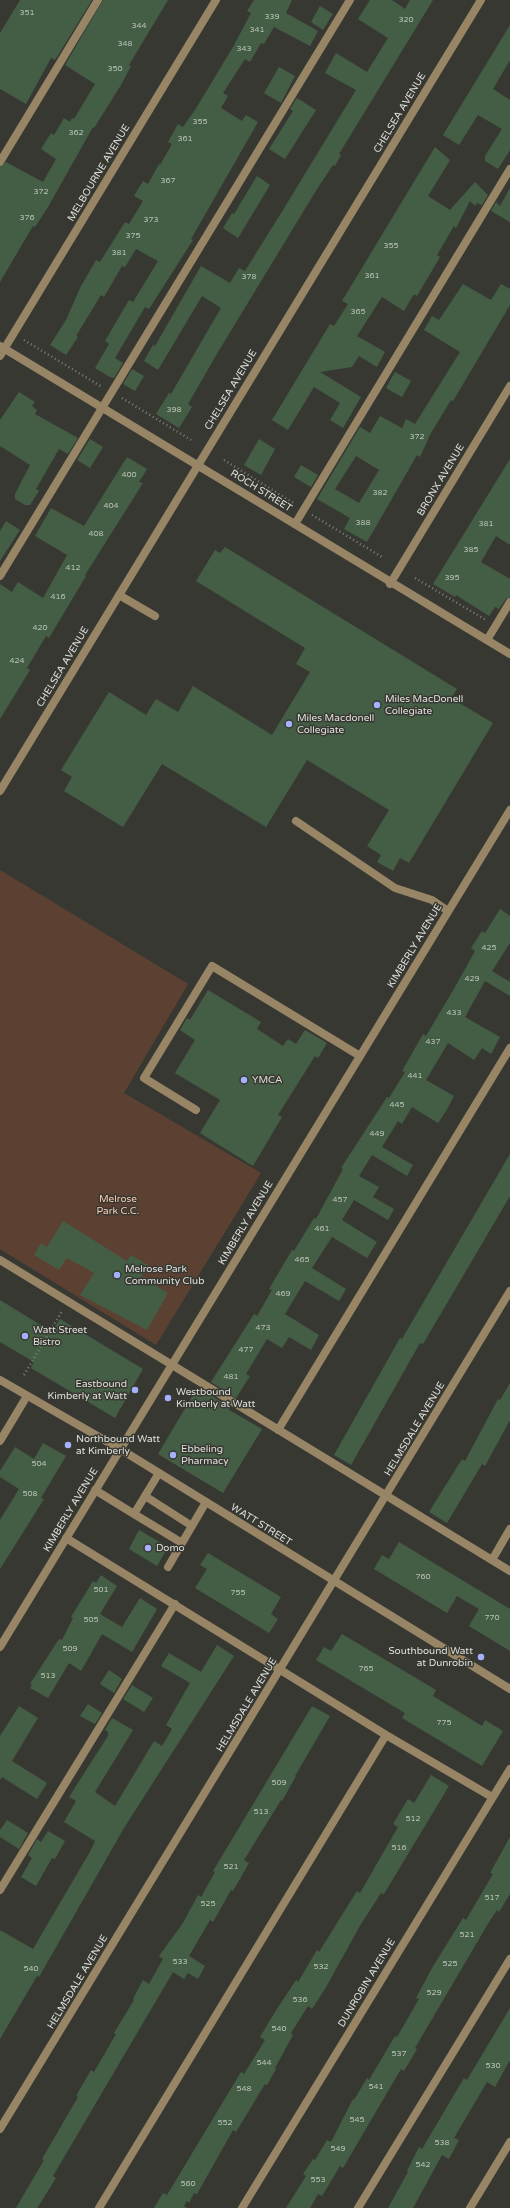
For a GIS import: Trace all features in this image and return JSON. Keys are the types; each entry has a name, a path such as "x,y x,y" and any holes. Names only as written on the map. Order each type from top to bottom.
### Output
{"street":[{"path":"0,162 98,0"},
{"name":"MELBOURNE AVENUE","path":"0,356 2,347 216,0"},
{"path":"0,576 350,0"},
{"name":"CHELSEA AVENUE","path":"0,791 481,0"},
{"path":"295,524 510,169"},
{"name":"ROCH STREET","path":"2,347 198,464 390,584 510,654"},
{"name":"BRONX AVENUE","path":"390,584 510,386"},
{"path":"118,595 155,616"},
{"path":"487,640 510,602"},
{"name":"KIMBERLY AVENUE","path":"0,1647 510,810"},
{"path":"296,821 395,888 432,900 448,911"},
{"path":"196,1110 144,1078 212,966 360,1056"},
{"path":"278,1430 510,1048"},
{"path":"0,1260 510,1571"},
{"name":"HELMSDALE AVENUE","path":"0,2129 510,1292"},
{"name":"WATT STREET","path":"0,1380 120,1449 510,1689"},
{"path":"0,1441 27,1396"},
{"path":"134,1514 159,1473"},
{"path":"95,1490 182,1543"},
{"path":"145,1496 192,1526"},
{"path":"168,1567 206,1502"},
{"path":"492,1560 510,1529"},
{"path":"66,1538 386,1735 492,1797"},
{"path":"0,1890 175,1604"},
{"path":"99,2208 386,1735"},
{"name":"DUNROBIN AVENUE","path":"242,2208 510,1768"},
{"path":"358,2208 510,1958"},
{"path":"470,2208 510,2142"}],"path":[{"path":"415,578 496,626"},
{"path":"24,1374 68,1301"}],"green space":[{"name":"Melrose Park C.C.","path":"0,870 188,984 124,1093 261,1173 156,1345 0,1249"}],"building":[{"path":"20,0 92,0 55,60 51,58 26,104 0,89 0,33"},
{"path":"103,0 168,0 129,65 131,66 121,85 94,128 93,127 48,207 35,227 33,226 0,282 0,167 6,162 43,182 56,159 41,149 51,133 54,135 64,118 70,122 72,118 74,119 95,84 65,65"},
{"path":"254,0 292,0 286,13 318,31 310,46 274,27 264,44 261,43 250,62 245,59 223,93 228,96 221,108 242,121 246,115 258,122 191,239 193,240 149,309 145,307 115,358 123,363 114,378 110,377 95,368 109,344 105,341 129,300 133,302 158,261 136,249 125,267 122,266 104,297 101,295 76,336 78,337 66,355 50,345 66,320 80,288 96,260 100,262 125,222 129,224 143,201 134,196 143,181 148,184 159,164 160,165 172,144 168,142 178,124 183,127 195,110 233,47 251,13 247,11"},
{"path":"370,0 392,0 405,9 410,0 433,0 339,154 341,155 335,166 333,165 317,189 218,352 188,404 192,407 179,428 156,414 169,393 171,394 221,308 202,296 158,370 144,361 153,345 155,346 201,266 230,283 239,268 245,271 356,90 325,73 336,53 367,72 388,38 358,19"},
{"path":"320,6 333,14 323,30 311,22"},
{"path":"510,25 510,60 493,89 510,100 510,150 498,169 485,161 485,156 502,129 478,115 459,145 443,135"},
{"path":"279,67 295,76 281,103 264,93"},
{"path":"297,98 316,110 285,159 269,149 293,111 290,109"},
{"path":"435,147 450,160 428,196 450,210 475,182 488,195 482,205 477,203 475,206 470,201 456,228 454,226 437,255 440,257 417,296 414,294 404,311 382,297 357,336 385,352 377,367 359,356 352,367 320,372 361,397 343,428 330,420 340,403 314,387 288,430 272,420 330,324 334,326 348,304 342,301"},
{"path":"257,176 270,185 238,238 223,228 232,213 234,214"},
{"path":"510,188 510,222 491,211 496,202 500,206"},
{"path":"463,284 491,300 501,284 510,289 510,305 453,401 451,400 431,433 420,457 417,455 367,542 344,529 350,518 317,499 360,427 370,433 380,416 402,428 406,419 415,424 460,352 424,330 432,316 439,320","holes":["356,456 379,470 359,503 335,489"]},
{"path":"132,369 144,376 135,391 123,384"},
{"path":"395,372 411,381 402,397 386,388"},
{"path":"19,392 35,402 32,406 37,410 35,414 78,438 68,454 59,449 36,489 39,491 30,505 25,505 15,499 15,494 30,465 0,446 0,420"},
{"path":"90,439 103,447 90,468 77,460"},
{"path":"259,439 275,449 261,475 244,465"},
{"path":"127,457 147,469 139,482 143,483 85,575 86,576 49,638 46,636 27,668 30,670 0,719 0,584 12,592 18,582 43,598 67,555 35,536 51,508 84,526"},
{"path":"510,459 510,545 496,536 481,562 510,579 510,597 506,599 499,609 495,607 489,616 456,595 455,597 433,584"},
{"path":"301,465 318,475 311,487 294,477"},
{"path":"6,521 20,530 0,561 0,531"},
{"name":"Miles MacDonell Collegiate","path":"225,547 457,689 451,698 493,723 409,863 400,858 393,871 377,862 381,855 367,846 389,810 307,760 266,827 162,764 123,827 64,791 72,777 61,770 109,692 146,715 156,699 178,712 193,686 272,735 310,672 296,664 305,648 196,581 215,550 220,553"},
{"path":"500,909 510,916 510,943 492,971 510,982 510,996 485,981 465,1017 500,1037 491,1054 482,1048 474,1060 448,1043 426,1080 454,1096 446,1111 438,1123 412,1107 402,1124 398,1121 382,1147 413,1165 407,1176 372,1155 359,1176 379,1187 373,1197 394,1209 388,1220 354,1200 342,1220 377,1242 367,1258 332,1237 312,1268 346,1289 339,1301 305,1281 285,1314 319,1335 311,1350 289,1337 282,1348 267,1339 246,1374 250,1376 236,1398 211,1382 254,1314 257,1316 272,1290 269,1289 292,1250 294,1251 314,1218 316,1219 343,1169 341,1168 387,1097 389,1098 405,1072 402,1071 423,1034 426,1036 455,987 475,951 471,948 482,931 485,933"},
{"name":"YMCA","path":"208,990 261,1022 257,1029 283,1046 288,1039 296,1044 305,1030 327,1043 318,1058 315,1056 278,1115 282,1117 253,1166 200,1133 220,1100 175,1073 195,1040 180,1030 187,1018 190,1020"},
{"path":"510,1154 510,1196 423,1344 420,1343 351,1465 334,1455 400,1338 402,1339"},
{"name":"Melrose Park Community Club","path":"63,1221 127,1261 131,1255 148,1265 141,1277 168,1293 147,1330 80,1295 94,1273 67,1258 59,1270 34,1255 41,1243 47,1247"},
{"path":"0,1300 52,1332 60,1319 143,1369 115,1418 31,1368 34,1362 0,1342"},
{"path":"510,1383 510,1420 485,1466 482,1464 447,1523 429,1512 462,1459 465,1461 498,1399 500,1400"},
{"path":"196,1390 204,1394 205,1392 231,1407 229,1410 262,1429 223,1493 158,1454"},
{"path":"43,1443 66,1456 41,1498 44,1499 0,1569 0,1520 19,1489 0,1477 0,1471 15,1447 34,1459"},
{"name":"Domo","path":"139,1530 168,1547 157,1566 129,1549"},
{"path":"399,1542 510,1609 510,1651 469,1626 479,1609 457,1596 447,1613 374,1569 382,1555 389,1559"},
{"path":"208,1553 281,1597 271,1614 278,1619 269,1633 195,1588 207,1569 200,1565"},
{"path":"101,1575 117,1586 100,1614 122,1627 140,1598 157,1609 132,1652 102,1634 81,1671 69,1663 48,1698 30,1688 32,1685 30,1684 59,1639 62,1640 73,1618 71,1617 93,1581 96,1583"},
{"path":"342,1634 436,1690 433,1696 482,1726 485,1720 503,1731 482,1766 402,1718 405,1713 316,1660 324,1647 331,1651"},
{"path":"217,1645 234,1656 124,1828 39,1977 37,1976 0,2039 0,1930 33,1949 91,1850 95,1841 64,1822 76,1801 69,1797 108,1736 108,1732 105,1730 112,1718 133,1730 95,1792 115,1806 154,1741 162,1746 172,1729 166,1725 190,1683 161,1666 169,1653 201,1672"},
{"path":"109,1670 122,1679 114,1693 100,1684"},
{"path":"132,1685 153,1698 144,1712 123,1699"},
{"path":"88,1704 102,1713 95,1724 80,1716"},
{"path":"19,1706 38,1718 12,1761 47,1783 37,1799 2,1777 0,1780 0,1736"},
{"path":"312,1706 330,1716 282,1801 281,1800 244,1860 249,1863 233,1891 231,1890 213,1922 210,1920 189,1956 205,1966 198,1979 188,1973 184,1979 173,1972 53,2176 56,2178 41,2202 37,2208 16,2208 78,2097 76,2096 91,2070 94,2072 116,2034 114,2033 134,2000 133,1999 143,1980 149,1984 163,1959 159,1956 183,1923 198,1895 201,1897 215,1872 213,1871"},
{"path":"431,1775 449,1786 384,1894 381,1893 361,1924 325,1989 312,2009 308,2006 291,2033 293,2035 267,2085 265,2084 236,2132 233,2130 197,2194 194,2193 189,2203 187,2201 184,2206 187,2208 154,2208 163,2193 167,2195 241,2072 244,2074 265,2040 260,2037 275,2012 296,1980 298,1982 317,1950 319,1952 357,1891 360,1893 398,1827 393,1824 408,1799 414,1803"},
{"path":"7,1820 28,1833 19,1849 0,1837 0,1830"},
{"path":"48,1831 65,1841 55,1859 52,1858 36,1886 21,1877 32,1858 28,1855 37,1839 41,1842"},
{"path":"510,1837 510,1894 499,1912 497,1910 489,1922 415,2048 417,2049 404,2071 401,2069 343,2168 340,2166 322,2196 318,2194 310,2208 286,2208 306,2176 303,2174 313,2159 315,2160 327,2140 331,2142 353,2099 354,2100 367,2078 369,2080 395,2036 397,2037 419,1999 416,1998 432,1968 463,1918 466,1920 493,1874 490,1873"},
{"path":"510,2008 510,2060 495,2087 487,2082 454,2138 459,2140 449,2159 442,2155 413,2208 388,2208 408,2172 407,2171 419,2147 422,2149 464,2078 467,2080"}],"place":[{"name":"Miles MacDonell Collegiate","path":"377,705"},
{"name":"Miles Macdonell Collegiate","path":"289,724"},
{"name":"YMCA","path":"244,1080"},
{"name":"Melrose Park Community Club","path":"117,1275"},
{"name":"Watt Street Bistro","path":"25,1336"},
{"name":"Eastbound Kimberly at Watt","path":"135,1390"},
{"name":"Westbound Kimberly at Watt","path":"168,1398"},
{"name":"Northbound Watt at Kimberly","path":"68,1445"},
{"name":"Ebbeling Pharmacy","path":"173,1455"},
{"name":"Domo","path":"148,1548"},
{"name":"Southbound Watt at Dunrobin","path":"481,1657"}]}
